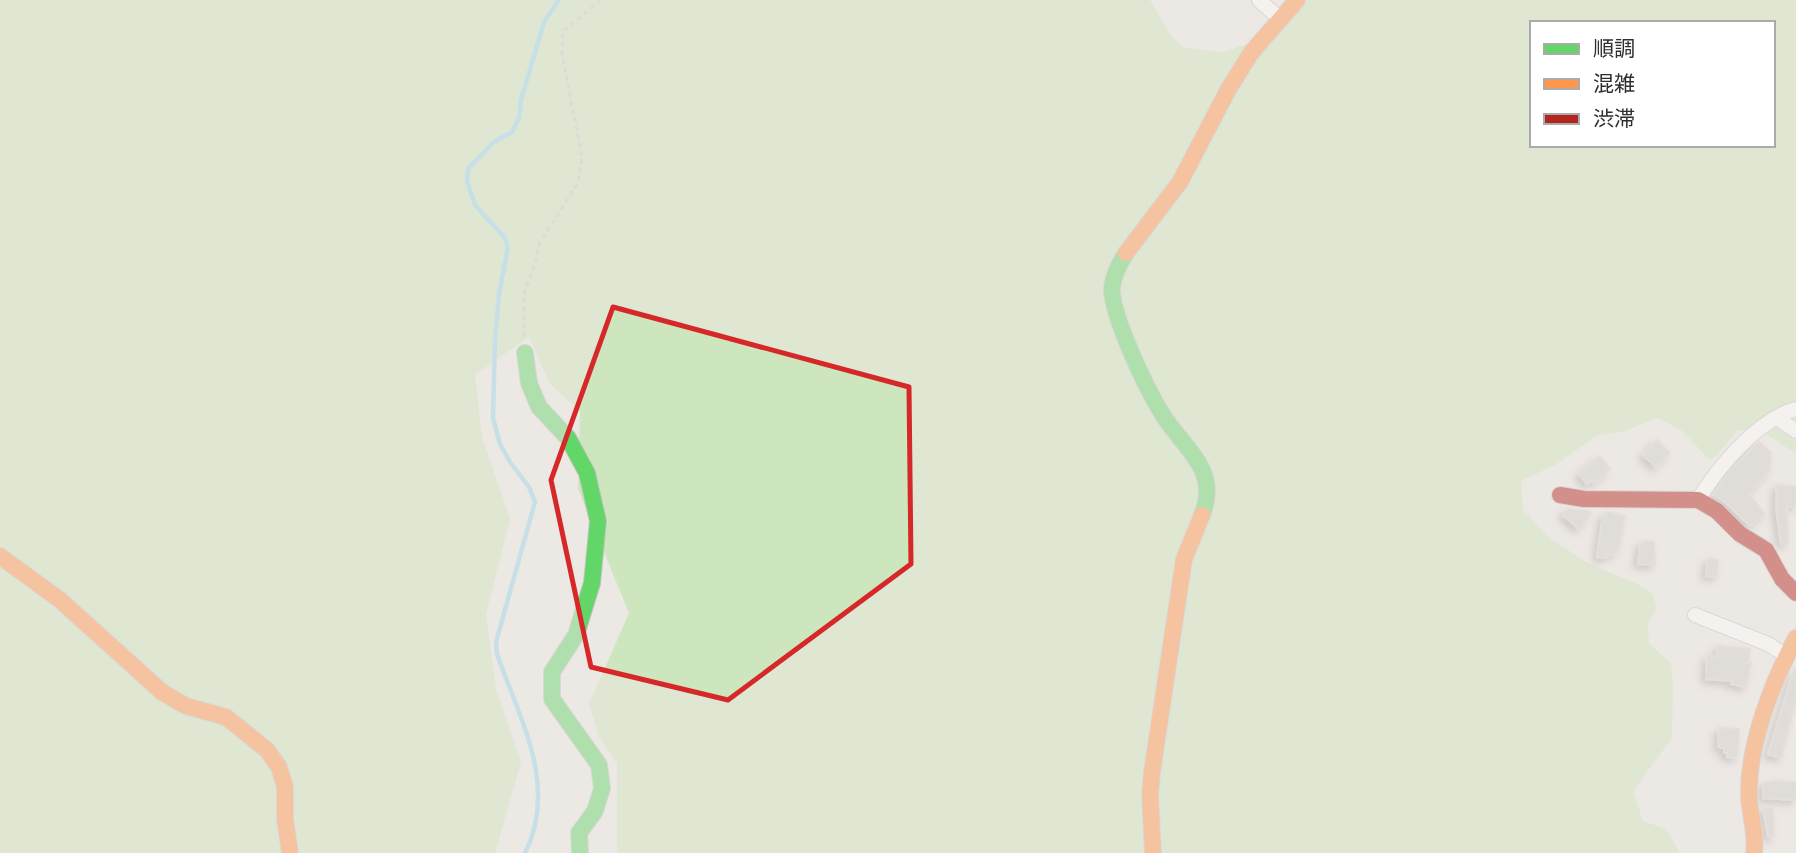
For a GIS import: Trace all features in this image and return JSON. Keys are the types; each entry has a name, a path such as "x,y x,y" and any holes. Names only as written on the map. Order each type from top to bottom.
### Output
{"street":[{"path":"1259,0 1280,19"},
{"path":"1153,853 1150,795 1152,772 1178,593 1184,559 1210,489 1202,466 1162,414 1144,378 1115,306 1111,287 1119,264 1181,181 1245,62 1297,0"},
{"path":"525,353 529,383 539,407 568,438 587,473 598,521 592,583 576,635 552,672 552,699 599,765 601,788 595,811 579,833 580,853"},
{"path":"1698,500 1740,447 1763,426 1796,410"},
{"path":"1777,418 1796,431"},
{"path":"1560,495 1584,499 1698,500 1717,511 1741,534 1766,551 1782,579 1796,593"},
{"path":"0,556 60,600 162,692 186,706 226,717 274,757 285,787 284,811 290,853"},
{"path":"1695,615 1759,640 1785,655"},
{"path":"1754,853 1756,829 1749,796 1754,761 1785,655 1796,638"}],"path":[{"path":"525,353 524,294 539,244 578,183 582,157 562,54 563,31 601,0"}],"highlighted area":[{"path":"613,307 909,387 911,564 728,700 591,667 551,480"}],"green space":[{"path":"0,0 1150,0 1171,36 1184,48 1222,52 1250,43 1285,0 1796,0 1796,454 1762,431 1738,430 1710,460 1682,431 1658,418 1622,432 1598,435 1555,465 1521,481 1523,510 1551,539 1588,563 1651,592 1657,607 1648,624 1649,643 1671,664 1672,738 1633,791 1643,821 1666,829 1680,853 617,853 617,763 599,737 589,704 629,613 578,489 580,411 550,384 529,337 475,375 482,437 510,519 486,615 496,689 521,762 495,853 0,853"}],"building":[{"path":"1657,440 1670,453 1656,467 1643,455"},
{"path":"1759,442 1771,453 1770,470 1749,494 1765,514 1750,526 1725,502 1713,495 1730,472"},
{"path":"1600,456 1610,469 1594,483 1592,480 1587,484 1579,474"},
{"path":"1777,485 1796,487 1796,507 1787,506 1788,543 1781,544 1776,508"},
{"path":"1567,509 1591,513 1579,529 1563,515"},
{"path":"1607,512 1625,516 1619,549 1616,549 1615,555 1608,554 1607,558 1597,557 1603,515 1607,515"},
{"path":"1644,541 1654,542 1655,565 1638,564 1640,544 1643,545"},
{"path":"1708,559 1718,560 1717,577 1706,576"},
{"path":"1718,646 1750,649 1748,663 1751,663 1746,687 1731,684 1732,681 1706,679 1707,656 1717,657"},
{"path":"1794,669 1796,700 1781,758 1768,754"},
{"path":"1719,728 1739,729 1737,758 1727,757 1724,748 1718,747"},
{"path":"1796,782 1796,800 1763,798 1763,783"},
{"path":"1773,807 1774,837 1768,837 1763,808"}],"waterway":[{"path":"525,853 534,828 538,802 537,777 524,727 497,654 496,642 535,502 529,487 500,444 493,418 499,294 508,247 504,237 475,205 467,181 468,169 494,142 512,132 519,118 521,100 544,22 559,0"}],"traffic: fast":[{"path":"1126,253 1115,274 1113,301 1124,336 1151,394 1204,475 1207,487 1202,515"},
{"path":"525,353 529,383 539,407 568,438 587,473 598,521 592,583 576,635 552,672 552,699 599,765 602,788 595,811 579,833 580,853"}],"traffic: slow":[{"path":"1126,253 1180,182 1228,90 1251,53 1297,0"},
{"path":"1153,853 1150,795 1152,772 1184,559 1202,515"},
{"path":"0,556 60,600 162,692 186,706 226,717 267,750 279,767 285,787 285,819 290,853"},
{"path":"1754,853 1749,794 1757,734 1779,673 1796,638"}],"traffic: jam":[{"path":"1560,495 1584,499 1698,500 1717,511 1740,534 1766,550 1782,579 1796,593"}]}
